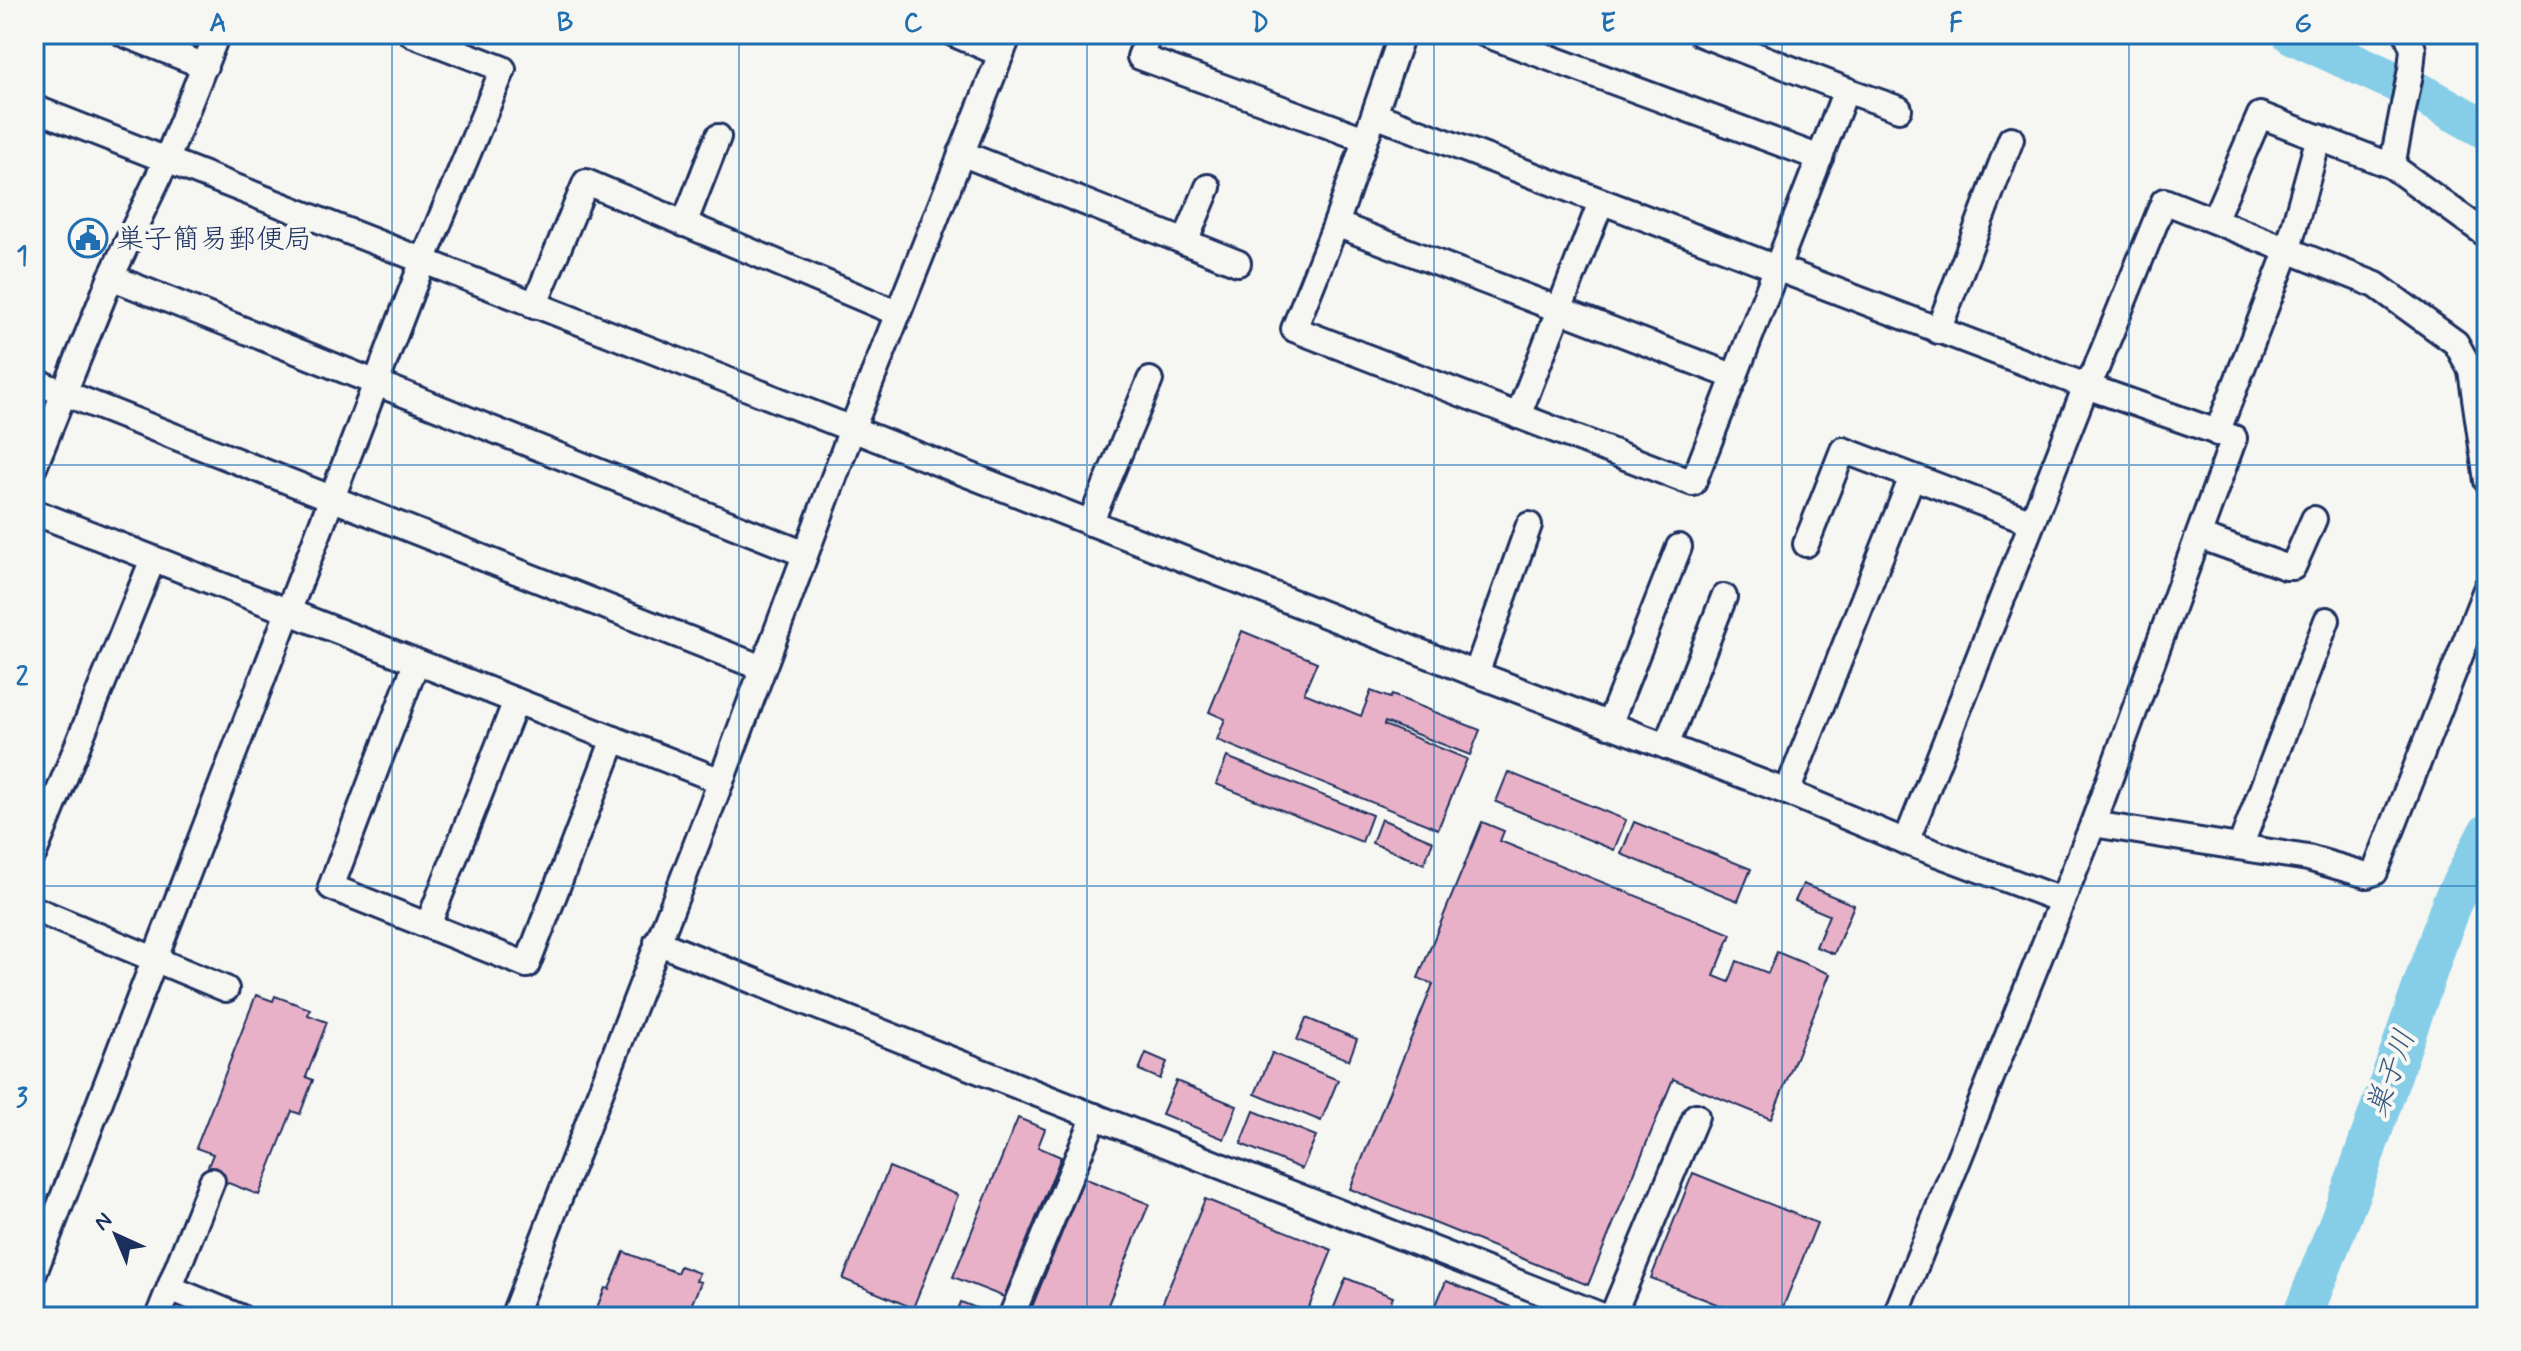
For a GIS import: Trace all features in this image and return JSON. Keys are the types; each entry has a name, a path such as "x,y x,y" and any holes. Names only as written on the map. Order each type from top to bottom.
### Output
{"street":[{"path":"124,34 205,66"},
{"path":"34,467 111,277 167,159 217,34"},
{"path":"35,1265 423,261 503,69 412,34"},
{"path":"513,1317 721,781 852,429 1005,44 954,34"},
{"path":"1149,34 1140,57 1365,139"},
{"path":"1402,34 1336,224 1294,329 1693,483 1846,90"},
{"path":"1485,34 1820,158"},
{"path":"1701,34 1899,109"},
{"path":"2392,166 2411,69 2413,49 2407,34"},
{"path":"35,111 167,159 534,306 2061,900"},
{"path":"1375,115 1938,331 2234,438 2093,824 1895,1317"},
{"path":"2214,220 2260,115 2392,166 2487,235"},
{"path":"684,224 718,137"},
{"path":"2217,433 2288,249 2319,137"},
{"path":"1938,331 2011,139"},
{"path":"961,153 1238,263"},
{"path":"534,306 586,182 897,313"},
{"path":"1185,242 1208,187"},
{"path":"1906,842 2086,386 2095,371 2164,201 2376,285 2456,343 2471,370 2487,481"},
{"path":"1518,416 1601,202"},
{"path":"1336,224 1735,377"},
{"path":"111,277 805,554"},
{"path":"1090,523 1150,380"},
{"path":"34,381 762,668"},
{"path":"1806,544 1843,450 2032,522"},
{"path":"1787,792 1912,477"},
{"path":"34,512 721,781"},
{"path":"2199,536 2293,567 2314,519"},
{"path":"1476,674 1529,525"},
{"path":"1609,725 1679,547"},
{"path":"34,853 153,559"},
{"path":"2093,824 2308,858 2367,875 2375,872 2487,587"},
{"path":"1666,746 1724,597"},
{"path":"2240,847 2327,620"},
{"path":"416,663 331,887 527,965 614,739"},
{"path":"428,925 516,701"},
{"path":"34,909 226,989"},
{"path":"657,942 897,1040 1605,1317"},
{"path":"1011,1317 1095,1116"},
{"path":"1612,1317 1696,1116"},
{"path":"158,1317 212,1181"},
{"path":"170,1288 240,1317"}],"building":[{"path":"1242,631 1317,662 1304,693 1361,716 1371,691 1390,698 1392,695 1480,730 1470,755 1385,722 1384,725 1467,759 1438,829 1217,740 1225,719 1209,712"},
{"path":"1227,757 1372,815 1362,842 1216,784"},
{"path":"1508,772 1626,820 1614,850 1496,802"},
{"path":"1381,819 1433,841 1424,864 1372,843"},
{"path":"1482,822 1504,831 1500,841 1731,934 1714,976 1729,982 1737,961 1768,973 1777,952 1830,974 1771,1119 1673,1079 1588,1285 1350,1189 1433,984 1418,978"},
{"path":"1634,822 1751,869 1738,901 1621,854"},
{"path":"1803,884 1854,905 1834,954 1816,947 1829,915 1795,901"},
{"path":"256,995 273,1001 275,996 310,1009 308,1015 327,1022 306,1077 313,1080 300,1114 292,1111 259,1195 205,1174 213,1154 196,1148"},
{"path":"1306,1018 1357,1039 1349,1060 1297,1040"},
{"path":"1146,1053 1167,1062 1160,1079 1139,1070"},
{"path":"1272,1053 1338,1080 1321,1121 1255,1094"},
{"path":"1176,1081 1237,1106 1224,1139 1162,1114"},
{"path":"1254,1111 1316,1136 1302,1169 1241,1144"},
{"path":"1018,1118 1045,1129 1038,1147 1061,1157 1004,1297 953,1277"},
{"path":"889,1167 958,1195 913,1308 843,1279"},
{"path":"1693,1173 1817,1223 1779,1317 1749,1317 1651,1278"},
{"path":"1084,1178 1149,1204 1103,1317 1028,1317"},
{"path":"1205,1199 1332,1250 1305,1317 1157,1317"},
{"path":"624,1252 677,1273 680,1266 699,1273 696,1281 701,1282 688,1313 684,1311 682,1317 593,1317"},
{"path":"1346,1278 1393,1297 1385,1317 1330,1317"},
{"path":"1446,1281 1536,1317 1431,1317"},
{"path":"961,1302 989,1313 988,1317 955,1317"}],"waterway":[{"name":"巣子川","path":"2292,34 2426,96 2487,130"},
{"path":"2475,34 2487,66"},
{"name":"巣子川","path":"2302,1317 2355,1181 2451,904 2487,834"}],"place":[{"name":"巣子簡易郵便局","path":"88,238"}]}
